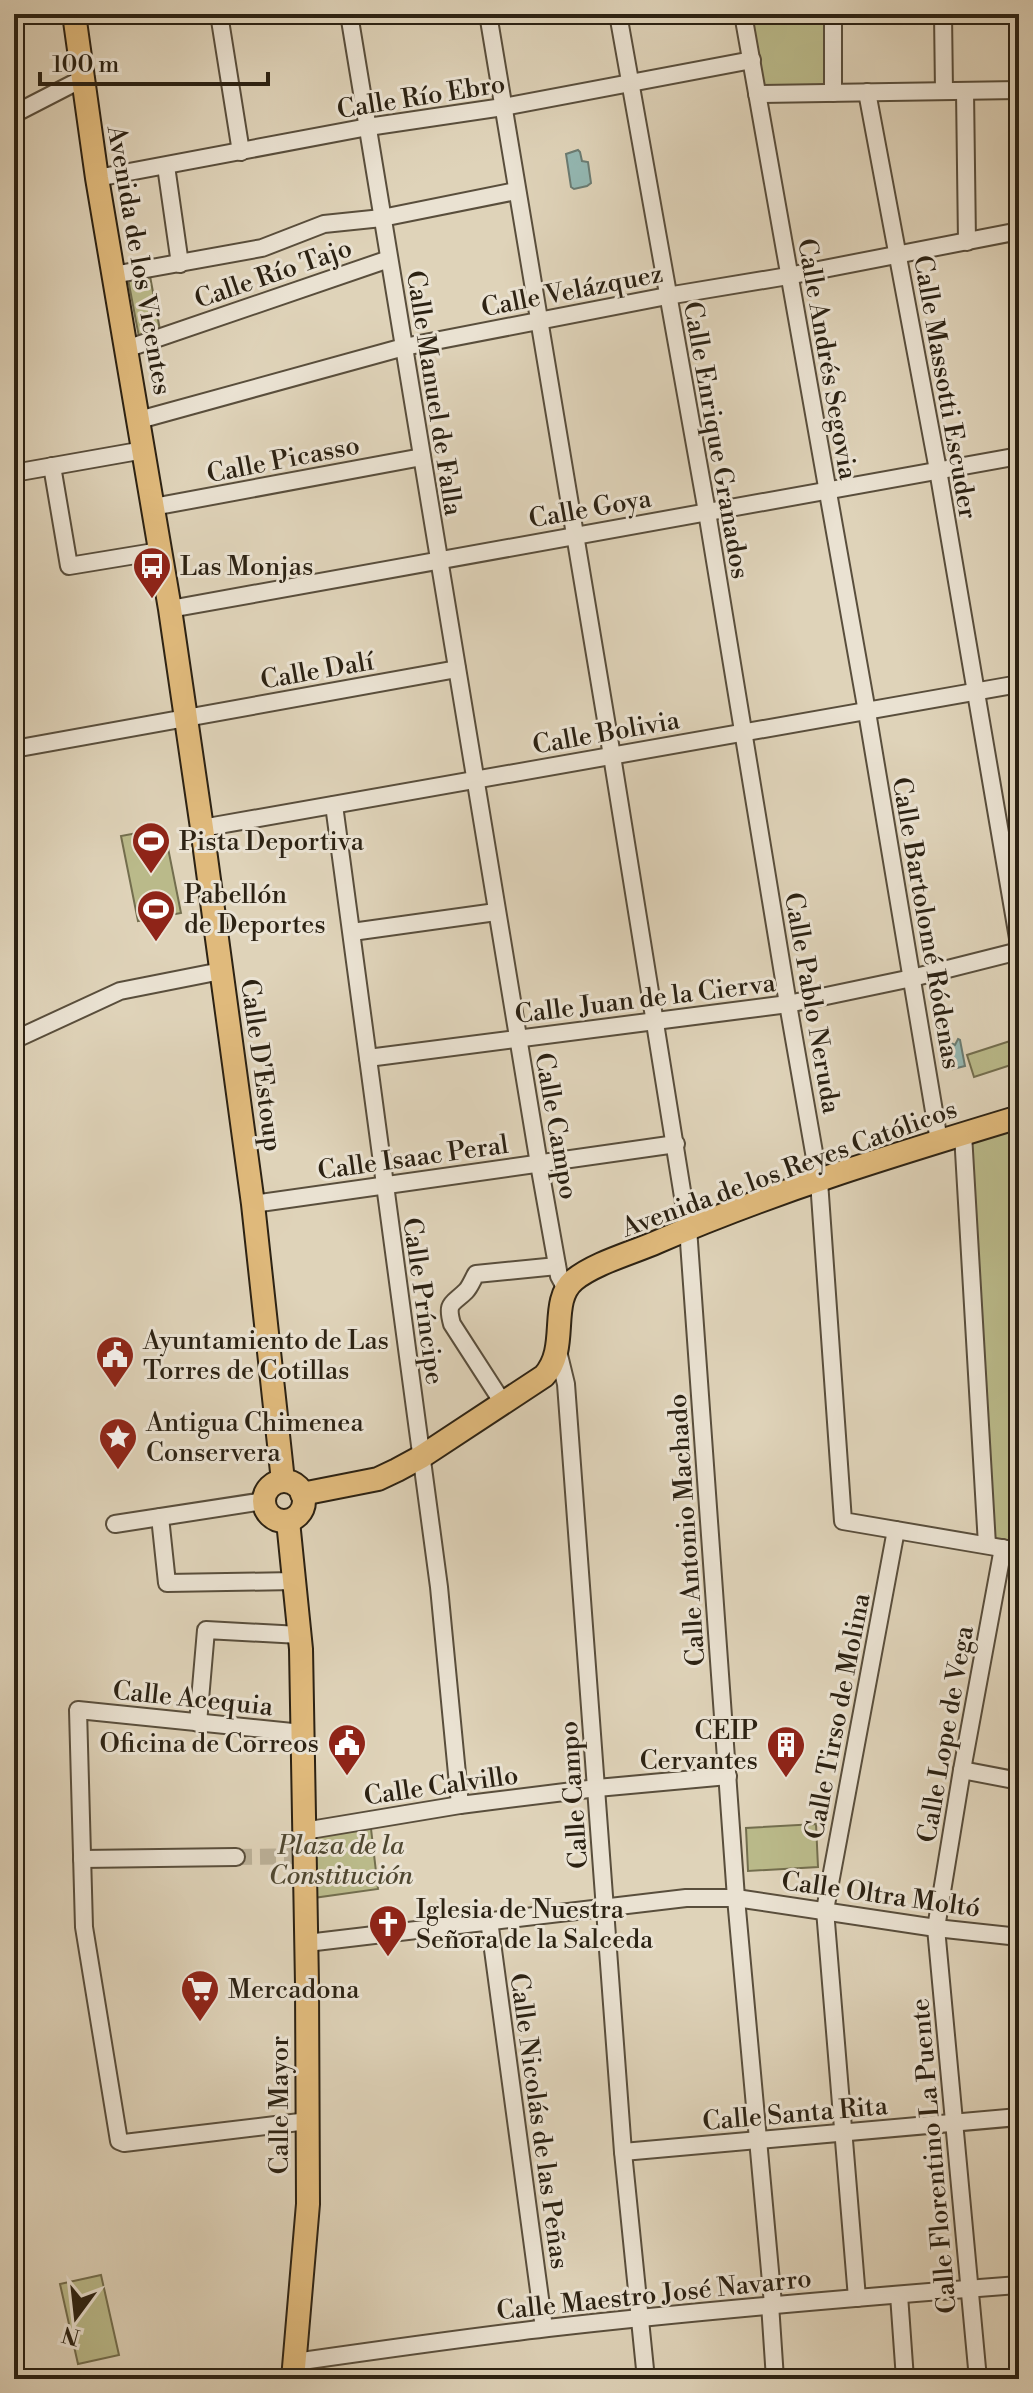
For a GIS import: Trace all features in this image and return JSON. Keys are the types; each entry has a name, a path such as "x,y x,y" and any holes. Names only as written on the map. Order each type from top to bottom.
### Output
{"main road":[{"name":"Avenida de los Vicentes","path":"74,14 97,178 139,420"},
{"name":"Calle D'Estoup","path":"139,420 202,828 292,1487"},
{"name":"Avenida de los Reyes Católicos","path":"566,1289 592,1270 688,1228 819,1181 1019,1117"},
{"path":"292,1487 302,1509 288,1521 270,1516 264,1501 266,1491 271,1486 378,1479 421,1457 544,1376 553,1366 558,1351 561,1306 566,1289"},
{"name":"Calle Mayor","path":"288,1521 300,1635 307,1943 308,2204 294,2370"}],"street":[{"path":"219,14 241,152"},
{"name":"Calle Manuel de Falla","path":"349,14 476,779"},
{"name":"Calle Antonio Machado","path":"488,14 688,1228 736,1898 772,2304 775,2379"},
{"name":"Calle Enrique Granados","path":"618,14 745,733"},
{"name":"Calle Andrés Segovia","path":"743,14 867,712"},
{"path":"833,14 833,93"},
{"path":"943,14 944,91"},
{"name":"Calle Río Ebro","path":"97,178 752,60"},
{"path":"14,114 82,79"},
{"path":"757,94 1019,90"},
{"path":"965,91 967,242"},
{"name":"Calle Massotti Escuder","path":"867,92 938,470 1019,944"},
{"path":"166,166 180,264"},
{"path":"113,275 262,248 324,224 382,218 516,191"},
{"name":"Calle Velázquez","path":"139,420 404,347 1019,231"},
{"name":"Calle Río Tajo","path":"126,349 389,259"},
{"path":"14,473 144,450"},
{"name":"Calle Goya","path":"170,609 1019,456"},
{"name":"Calle Picasso","path":"153,507 422,457"},
{"path":"52,466 69,566 160,551"},
{"name":"Calle Dalí","path":"14,749 457,669"},
{"name":"Calle Bolivia","path":"202,828 1019,684"},
{"name":"Calle Bartolomé Ródenas","path":"867,712 939,1141"},
{"name":"Calle Pablo Neruda","path":"745,733 819,1181 843,1521 896,1530"},
{"name":"Calle Campo","path":"476,779 539,1164 559,1276 566,1289"},
{"name":"Calle Príncipe","path":"334,805 439,1587 460,1805"},
{"path":"352,932 496,912"},
{"name":"Calle Juan de la Cierva","path":"368,1058 788,1004 1019,951"},
{"path":"14,1040 120,991 221,971"},
{"path":"896,1530 1003,1548 963,1134"},
{"name":"Calle Isaac Peral","path":"253,1204 676,1144"},
{"path":"503,1403 452,1324 449,1312 451,1302 467,1290 476,1274 557,1266"},
{"name":"Calle Campo","path":"558,1351 566,1384 623,2152 646,2379"},
{"path":"115,1524 264,1501"},
{"path":"160,1517 167,1583 295,1581"},
{"name":"Calle Tirso de Molina","path":"857,2298 825,1910 896,1530"},
{"name":"Calle Lope de Vega","path":"936,1928 1003,1548"},
{"path":"198,1723 206,1630 300,1635"},
{"name":"Calle Acequia","path":"82,1859 78,1710 302,1733"},
{"path":"962,1770 1019,1781"},
{"name":"Calle Calvillo","path":"304,1831 460,1805 728,1776"},
{"path":"236,1857 82,1859 84,1927 119,2141 308,2121"},
{"name":"Calle Oltra Moltó","path":"307,1943 686,1898 736,1898 936,1928 1019,1937"},
{"name":"Calle Nicolás de las Peñas","path":"489,1920 544,2328"},
{"name":"Calle Florentino La Puente","path":"936,1928 978,2379"},
{"name":"Calle Santa Rita","path":"623,2152 1019,2117"},
{"name":"Calle Maestro José Navarro","path":"294,2370 544,2328 772,2304 1019,2285"},
{"path":"899,2295 905,2379"}],"green space":[{"path":"743,14 833,14 833,93 757,94"},
{"path":"150,276 160,330 139,337 128,279"},
{"name":"Pista Deportiva","path":"164,828 181,913 138,921 121,836"},
{"path":"1010,1041 1017,1063 974,1077 967,1055"},
{"path":"1019,1117 1019,1551 987,1545 963,1134"},
{"name":"Plaza de la Constitución","path":"370,1820 378,1889 306,1899 304,1831"},
{"path":"816,1824 818,1867 748,1871 746,1828"},
{"path":"101,2275 119,2355 78,2364 60,2284"}],"water":[{"path":"578,150 582,161 588,162 591,183 574,189 571,187 566,154"},
{"path":"958,1039 965,1066 953,1069 948,1045 955,1045"}],"tunnel":[{"path":"236,1857 305,1856"}],"place":[{"name":"Las Monjas","path":"152,600"},
{"name":"Pista Deportiva","path":"151,875"},
{"name":"Pabellón de Deportes","path":"156,943"},
{"name":"Ayuntamiento de Las Torres de Cotillas","path":"115,1389"},
{"name":"Antigua Chimenea Conservera","path":"118,1471"},
{"name":"Oficina de Correos","path":"347,1777"},
{"name":"CEIP Cervantes","path":"786,1779"},
{"name":"Iglesia de Nuestra Señora de la Salceda","path":"388,1958"},
{"name":"Mercadona","path":"200,2023"}]}
